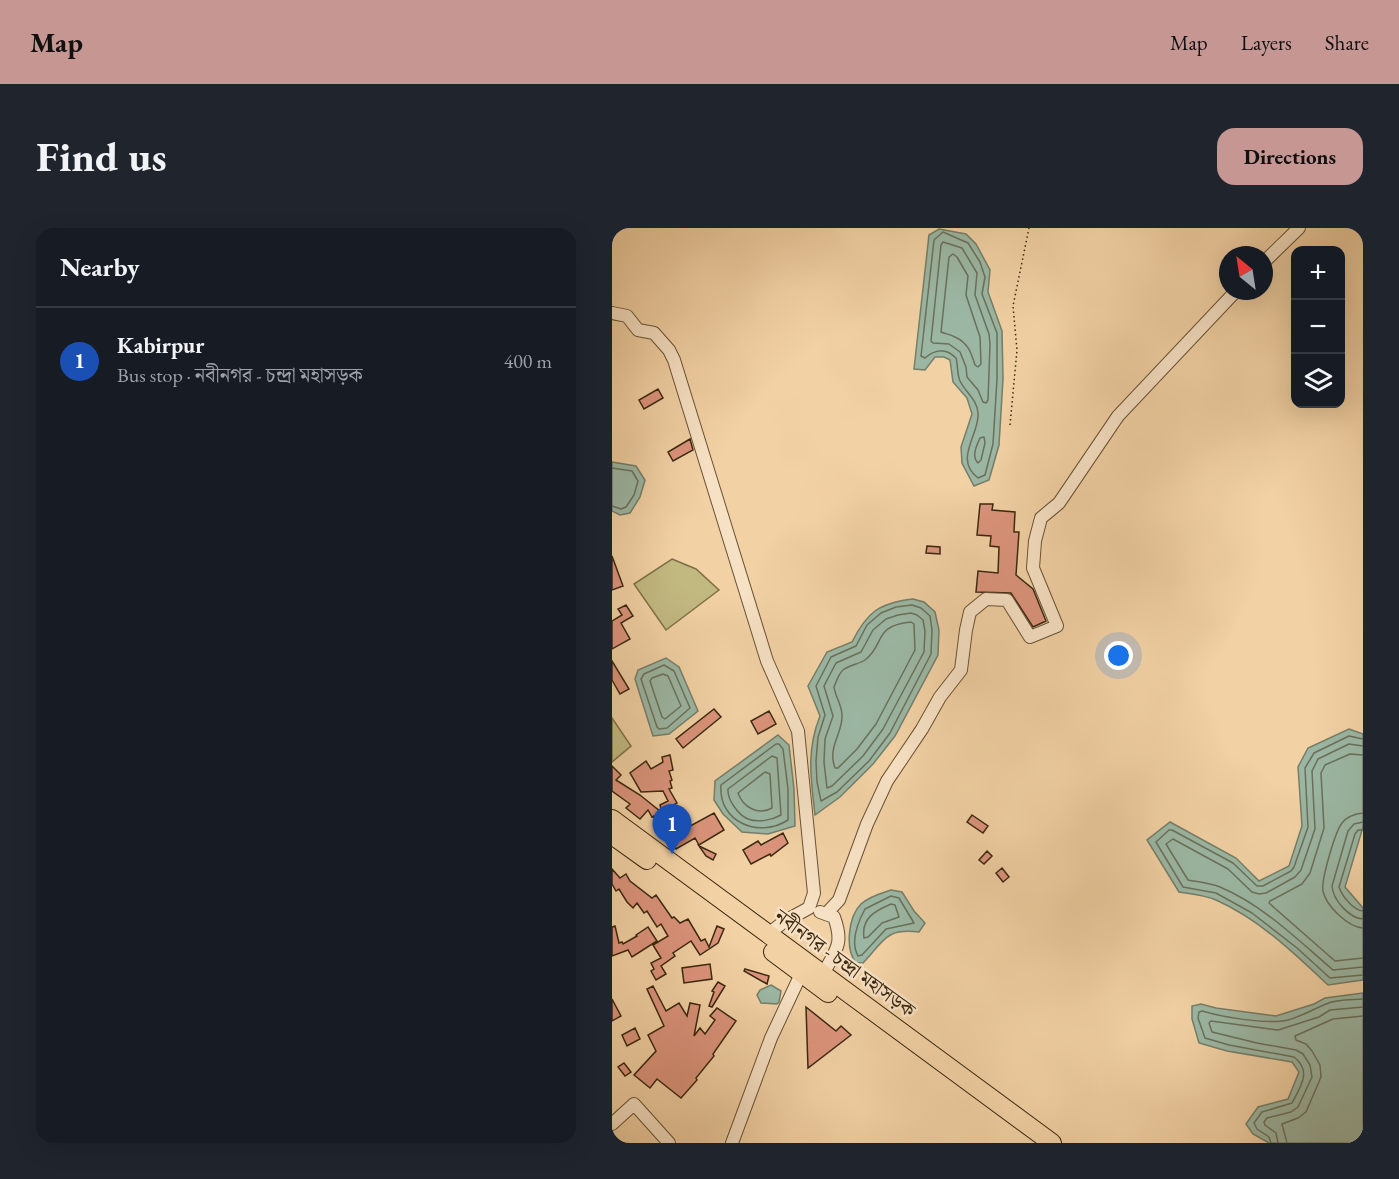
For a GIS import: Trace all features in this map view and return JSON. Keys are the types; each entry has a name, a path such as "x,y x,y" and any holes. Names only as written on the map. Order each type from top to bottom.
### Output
{"highway":[{"name":"নবীনগর - চন্দ্রা মহাসড়ক","path":"612,819 1052,1143"},
{"name":"নবীনগর - চন্দ্রা মহাসড়ক","path":"612,835 1032,1143"}],"street":[{"path":"1273,253 1299,228"},
{"path":"826,914 839,900 867,824 887,781 922,729 940,697 961,670 970,612 986,599 1007,600 1030,637 1057,626 1033,568 1035,542 1041,518 1059,503 1118,416 1228,300"},
{"path":"612,313 627,316 638,330 654,333 669,350 674,360 766,662 798,731 814,893 809,908 785,921 768,934"},
{"path":"809,908 834,917 840,934 836,949 823,974"},
{"path":"732,1143 771,1038 801,974"},
{"path":"612,1124 634,1104 669,1143"}],"path":[{"path":"1010,425 1017,350 1013,306 1029,228"}],"shaded area":[{"path":"672,559 696,569 719,590 666,630 634,584"},
{"path":"612,718 631,746 612,762"}],"water":[{"path":"939,229 966,234 976,244 990,270 988,292 1002,331 1003,379 999,445 989,480 974,486 962,463 961,447 972,414 967,398 953,382 950,360 935,357 925,370 914,369 929,235"},
{"path":"612,462 636,466 645,480 640,497 630,513 620,515 612,511"},
{"path":"913,599 924,602 935,612 939,630 938,655 895,736 873,764 840,797 815,815 811,753 820,716 808,686 827,652 852,642 863,623 875,611 891,603"},
{"path":"666,658 679,667 698,711 669,734 653,736 635,679 638,670"},
{"path":"1349,729 1363,734 1363,827 1345,887 1363,908 1363,980 1328,985 1275,938 1247,917 1212,898 1179,892 1147,840 1170,822 1236,858 1259,881 1289,866 1302,826 1298,767 1308,748"},
{"path":"778,735 789,745 795,826 768,834 742,832 723,814 714,800 715,781"},
{"path":"891,890 902,892 925,923 919,932 908,931 892,934 881,942 863,963 856,963 849,942 853,917 861,904"},
{"path":"771,985 781,991 779,1002 777,1004 761,1003 757,995 760,990"},
{"path":"1363,993 1363,1143 1269,1143 1253,1134 1246,1124 1258,1107 1288,1099 1299,1072 1292,1062 1227,1051 1199,1043 1192,1019 1192,1006 1201,1004 1276,1016 1314,1004 1325,998"}],"building":[{"path":"658,389 663,398 644,409 639,400"},
{"path":"690,439 693,450 673,461 668,452"},
{"path":"980,504 993,504 992,510 1015,512 1014,532 1019,532 1016,575 1033,589 1046,621 1033,627 1011,593 976,592 978,571 998,573 999,547 990,546 991,536 977,535"},
{"path":"927,546 940,547 940,554 926,553"},
{"path":"612,556 623,586 612,590"},
{"path":"626,605 633,616 621,623 630,639 612,649 612,621 622,615 618,609"},
{"path":"612,661 629,689 620,694 612,680"},
{"path":"714,709 721,717 683,748 676,739"},
{"path":"769,711 776,724 758,734 751,721"},
{"path":"670,755 673,770 669,771 672,788 669,789 677,803 662,812 660,805 668,801 663,791 641,792 630,773 646,761 651,769 663,762 662,757"},
{"path":"612,766 621,775 616,780 640,795 666,816 670,824 678,819 683,830 714,813 724,830 699,845 695,838 676,849 665,830 663,832 648,810 640,819 626,808 630,804 612,791"},
{"path":"972,815 988,826 983,833 967,822"},
{"path":"783,833 788,843 771,856 770,854 751,864 743,850 758,841 761,845"},
{"path":"699,846 716,854 713,860 706,856"},
{"path":"987,851 992,856 984,864 979,860"},
{"path":"1002,868 1009,877 1003,882 996,873"},
{"path":"612,869 620,878 626,874 630,881 652,898 656,895 672,918 674,917 680,923 688,919 701,941 705,939 709,947 717,926 724,929 718,943 700,955 691,941 673,953 675,956 661,966 666,974 656,980 651,971 654,969 651,963 661,958 653,945 668,936 661,924 657,927 647,911 644,913 637,903 633,908 619,889 616,891 612,884"},
{"path":"615,926 619,943 623,944 648,927 657,941 632,957 628,950 612,956 612,927"},
{"path":"710,964 712,979 684,983 682,968"},
{"path":"745,969 769,976 767,984 744,971"},
{"path":"718,982 725,986 712,1007 709,1006 714,992 712,991"},
{"path":"653,986 666,1011 679,1003 687,1016 690,1003 700,1005 694,1036 700,1028 705,1034 715,1020 710,1016 717,1008 736,1021 713,1054 714,1056 696,1078 697,1080 681,1098 657,1079 650,1088 634,1075 656,1051 648,1035 664,1026 647,989"},
{"path":"612,999 621,1016 612,1021"},
{"path":"806,1007 836,1031 841,1026 851,1035 808,1068"},
{"path":"635,1028 640,1039 627,1046 622,1035"},
{"path":"624,1063 631,1072 625,1076 618,1067"}],"place":[{"name":"Kabirpur","path":"672,854"}]}
